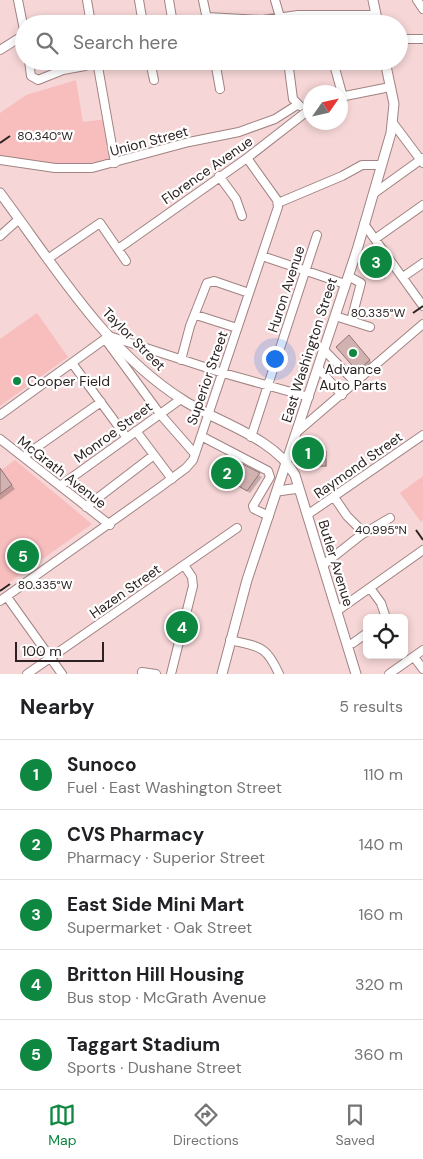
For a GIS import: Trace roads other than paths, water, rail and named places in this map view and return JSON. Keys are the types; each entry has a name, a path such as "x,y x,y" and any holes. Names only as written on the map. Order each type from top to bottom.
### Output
{"main road":[{"path":"373,0 376,15"},
{"name":"East Washington Street","path":"222,674 230,640 269,516 347,280 393,123 394,104 387,70"},
{"name":"Taylor Street","path":"0,193 107,338 143,370 181,399 209,416 251,437 288,462"},
{"name":"Butler Avenue","path":"288,462 299,488 356,674"},
{"path":"278,491 299,488"}],"street":[{"path":"18,0 21,15"},
{"path":"87,0 90,15"},
{"path":"139,0 142,15"},
{"path":"169,0 172,15"},
{"path":"203,0 206,15"},
{"path":"275,0 279,15"},
{"path":"417,0 423,9"},
{"path":"318,15 335,15"},
{"path":"408,39 423,39"},
{"path":"0,50 15,41"},
{"path":"30,70 31,76 38,80 63,70"},
{"path":"98,70 116,163"},
{"path":"152,70 154,80"},
{"path":"217,70 220,90"},
{"path":"289,70 292,96 297,105 303,107"},
{"path":"335,70 339,85"},
{"path":"348,96 390,86"},
{"name":"Union Street","path":"0,160 75,170 116,163 188,142 239,132 275,119 297,105"},
{"name":"Florence Avenue","path":"118,249 247,158 303,115"},
{"path":"373,194 422,160 393,123"},
{"path":"247,158 278,204 367,163 381,165"},
{"path":"219,176 236,199 242,216"},
{"name":"Superior Street","path":"3,599 110,525 190,464 209,416 278,204"},
{"path":"375,239 423,205"},
{"path":"0,236 19,219"},
{"path":"49,258 100,223 126,261"},
{"path":"364,224 423,306"},
{"name":"Huron Avenue","path":"251,437 317,235"},
{"path":"262,256 305,270 361,283 351,321"},
{"path":"403,278 423,263"},
{"path":"181,360 204,286 210,282 249,294"},
{"path":"196,315 237,328"},
{"path":"335,316 370,327"},
{"path":"297,432 423,324"},
{"path":"0,415 107,338 309,397"},
{"name":"Taylor Street","path":"107,338 160,414 195,454"},
{"path":"324,350 356,383"},
{"path":"72,362 127,438"},
{"path":"318,368 342,395"},
{"name":"Monroe Street","path":"60,486 181,399"},
{"path":"24,457 101,402"},
{"path":"136,431 172,479"},
{"name":"Raymond Street","path":"307,516 423,435"},
{"path":"201,436 268,471 270,477 253,506 254,509 269,516"},
{"name":"McGrath Avenue","path":"0,439 110,525"},
{"path":"86,507 154,455"},
{"path":"334,497 347,516 362,530 361,535"},
{"path":"323,565 361,535 390,518"},
{"name":"Hazen Street","path":"27,674 237,528"},
{"path":"337,611 423,550"},
{"path":"171,674 193,586 192,577 184,565"},
{"path":"370,588 381,603 385,614"},
{"path":"3,599 62,674"},
{"path":"353,643 363,636"},
{"path":"230,640 261,647 268,652 279,674"},
{"path":"389,674 423,650"},
{"path":"414,657 423,669"},
{"path":"142,672 156,674"}],"place":[{"name":"East Side Mini Mart","path":"376,262"},
{"name":"Advance Auto Parts","path":"353,353"},
{"name":"Cooper Field","path":"17,381"},
{"name":"Sunoco","path":"308,453"},
{"name":"CVS Pharmacy","path":"227,473"},
{"name":"Taggart Stadium","path":"23,556"},
{"name":"Britton Hill Housing","path":"182,627"}]}
